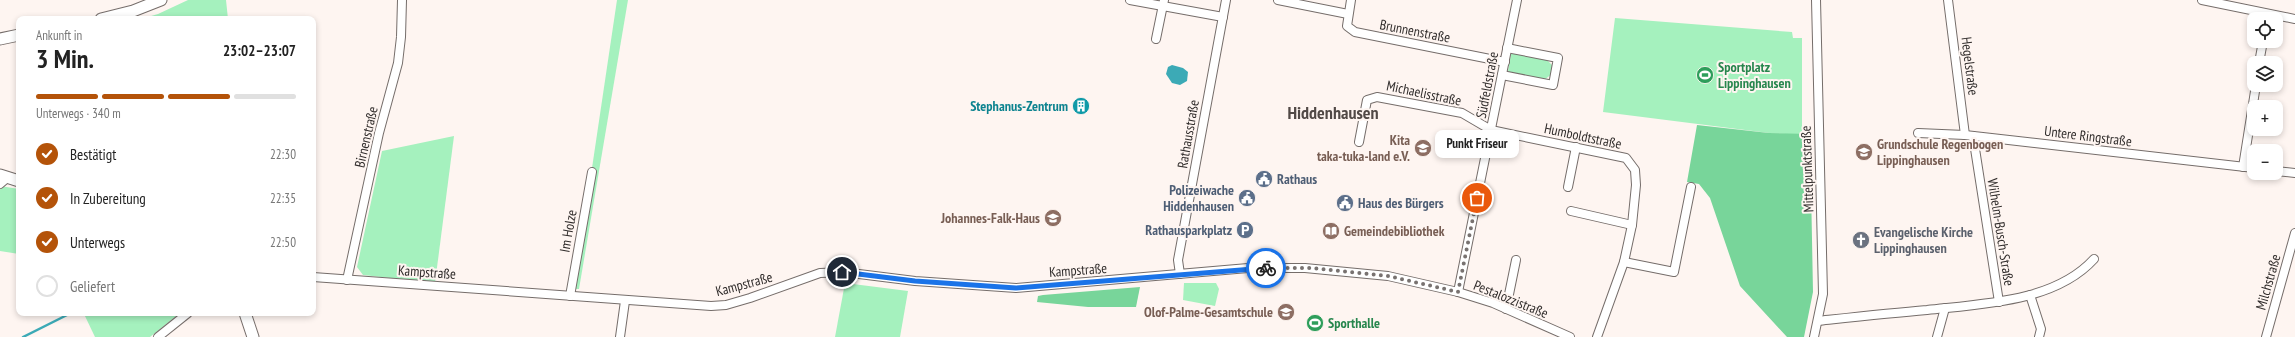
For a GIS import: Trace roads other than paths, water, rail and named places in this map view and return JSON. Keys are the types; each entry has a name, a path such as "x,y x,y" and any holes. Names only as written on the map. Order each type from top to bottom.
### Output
{"main road":[{"path":"113,16 133,11 161,0"},
{"path":"0,39 16,36"},
{"path":"2,179 16,181"},
{"path":"246,316 253,337"}],"street":[{"name":"Birnenstraße","path":"347,280 379,133 398,63 402,37 402,0"},
{"path":"1130,0 1164,3 1223,17"},
{"name":"Rathausstraße","path":"1180,274 1178,260 1226,0"},
{"path":"1278,0 1348,14"},
{"name":"Brunnenstraße","path":"1351,0 1347,26 1355,32 1505,62"},
{"name":"Südfeldstraße","path":"1458,292 1517,0"},
{"name":"Mittelpunktstraße","path":"1814,337 1823,294 1816,0"},
{"name":"Hegelstraße","path":"1948,0 1969,135"},
{"path":"2202,0 2251,12"},
{"path":"1156,39 1164,3"},
{"path":"2283,18 2295,19"},
{"path":"1502,75 1553,85 1558,58 1507,48"},
{"path":"2243,167 2255,92"},
{"name":"Michaelisstraße","path":"1359,142 1367,100 1377,97 1462,113 1491,130"},
{"name":"Humboldtstraße","path":"1491,130 1576,146 1626,158 1635,170 1636,185 1632,225 1624,262 1597,337"},
{"name":"Untere Ringstraße","path":"1918,133 1969,135 2247,167"},
{"name":"Wilhelm-Busch-Straße","path":"1818,320 1999,302 1969,135"},
{"path":"1568,187 1576,146"},
{"name":"Im Holze","path":"570,296 592,172"},
{"path":"2283,172 2295,173"},
{"path":"1624,262 1674,272 1692,187"},
{"path":"1571,211 1632,225"},
{"name":"Milchstraße","path":"2266,337 2295,233"},
{"path":"1999,302 2030,295 2082,272 2094,259"},
{"path":"1506,309 1516,260"},
{"name":"Pestalozzistraße","path":"1180,274 1248,268 1312,268 1388,276 1458,292 1506,309 1570,337"},
{"name":"Kampstraße","path":"316,277 711,306 726,305 820,273 842,272 915,281 1016,288 1180,274"},
{"path":"2030,295 2041,329 2039,337"},
{"path":"620,337 624,300"},
{"path":"1937,337 1945,308"},
{"path":"158,337 184,316"}],"water":[{"path":"1172,65 1183,68 1188,72 1187,81 1180,85 1172,83 1166,74 1168,67"}],"waterway":[{"path":"23,337 65,316"}],"place":[{"name":"Sportplatz Lippinghausen","path":"1705,75"},
{"name":"Stephanus-Zentrum","path":"1081,106"},
{"name":"Kita taka-tuka-land e.V.","path":"1423,148"},
{"name":"Grundschule Regenbogen Lippinghausen","path":"1864,152"},
{"name":"Rathaus","path":"1264,179"},
{"name":"Polizeiwache Hiddenhausen","path":"1247,198"},
{"name":"Punkt Friseur","path":"1477,198"},
{"name":"Haus des Bürgers","path":"1345,203"},
{"name":"Johannes-Falk-Haus","path":"1053,218"},
{"name":"Rathausparkplatz","path":"1245,230"},
{"name":"Gemeindebibliothek","path":"1331,231"},
{"name":"Evangelische Kirche Lippinghausen","path":"1861,240"},
{"name":"Olof-Palme-Gesamtschule","path":"1286,312"},
{"name":"Sporthalle","path":"1315,323"}],"district":[{"name":"Hiddenhausen","path":"1333,112"}]}
